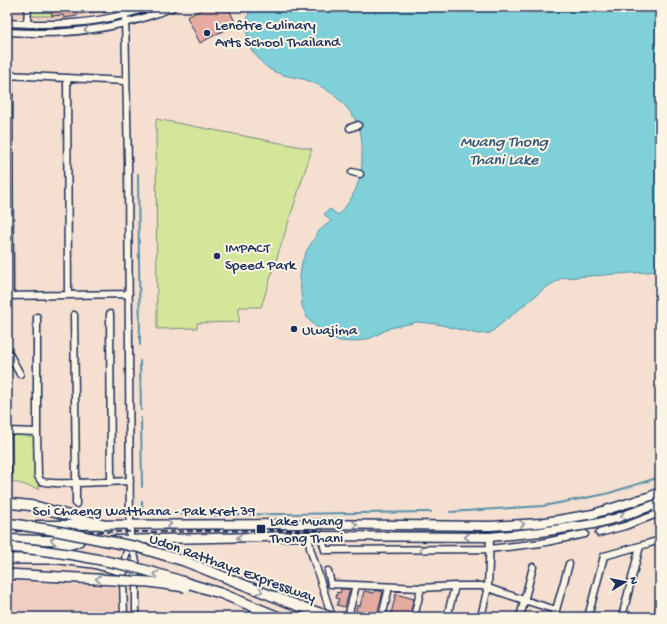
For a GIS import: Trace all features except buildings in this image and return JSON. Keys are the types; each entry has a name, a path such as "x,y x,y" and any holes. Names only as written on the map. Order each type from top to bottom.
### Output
{"highway":[{"path":"7,503 35,506 103,525"},
{"name":"Udon Ratthaya Expressway","path":"7,524 52,530 136,547 184,561 285,601 332,617"},
{"path":"20,558 61,548 79,541"},
{"name":"Udon Ratthaya Expressway","path":"7,547 36,549 138,568 220,593 279,617"},
{"path":"7,559 58,559 93,563 123,571"},
{"path":"7,574 149,582 220,593"}],"main road":[{"name":"Soi Chaeng Watthana - Pak Kret 39","path":"7,524 309,524 490,526 540,523 593,514 660,492"},
{"name":"Soi Chaeng Watthana - Pak Kret 39","path":"7,539 79,541 309,536 490,537 548,531 594,524 657,504"}],"street":[{"path":"27,24 28,7"},
{"path":"7,23 74,23 125,15 150,7"},
{"path":"7,32 54,34 85,31 126,24 155,15 173,7"},
{"path":"124,617 123,571 130,540 129,294 125,15"},
{"path":"126,81 8,75 9,296 129,294"},
{"path":"67,78 68,295"},
{"path":"350,128 358,126"},
{"path":"352,172 360,174"},
{"path":"110,314 111,482"},
{"path":"74,315 76,504"},
{"path":"37,317 38,476 41,481 47,483 130,481"},
{"path":"7,350 20,374"},
{"path":"8,397 8,478"},
{"path":"7,431 37,432"},
{"path":"599,533 659,516 657,504"},
{"path":"321,536 325,550 489,549 541,543 585,534"},
{"path":"309,536 310,548 332,617"},
{"path":"481,617 488,587 490,537"},
{"path":"130,540 136,561 136,617"},
{"path":"588,617 604,556 660,540"},
{"path":"622,617 640,546"},
{"path":"554,617 569,564"},
{"path":"520,617 533,567"},
{"path":"328,571 331,584 421,588 482,586 556,610"},
{"path":"349,613 356,585"},
{"path":"447,617 455,586"},
{"path":"382,617 389,587"},
{"path":"414,617 421,588"},
{"path":"657,617 660,605"}],"shaded area":[{"path":"7,7 135,7 127,10 63,19 7,17"},
{"path":"7,581 118,587 118,617 7,617"}],"green space":[{"path":"28,7 51,7 52,16 27,16"},
{"name":"IMPACT Speed Park","path":"156,119 312,149 261,307 239,307 239,322 197,323 197,328 157,329"},
{"path":"10,435 39,436 39,489 11,481"}],"water":[{"name":"Muang Thong Thani Lake","path":"251,7 660,7 660,271 562,278 545,288 490,333 478,334 437,324 417,322 390,328 371,338 353,342 340,341 328,336 319,330 308,319 302,306 300,277 302,262 307,250 319,231 331,221 324,214 330,209 338,215 353,195 359,180 362,164 362,143 360,132 354,117 349,110 336,97 322,87 306,80 275,72 267,68 261,62 251,49 247,36 247,21"}],"waterway":[{"path":"138,174 140,345"},
{"path":"140,361 141,410"},
{"path":"141,418 142,487"},
{"path":"450,512 543,506 606,494 660,477"},
{"path":"142,501 142,513 216,515 431,512"}],"railway":[{"path":"7,531 151,532 323,530"}],"place":[{"name":"Lenôtre Culinary Arts School Thailand","path":"207,33"},
{"name":"IMPACT Speed Park","path":"217,256"},
{"name":"Uwajima","path":"294,329"},
{"name":"Lake Muang Thong Thani","path":"261,529"}]}
